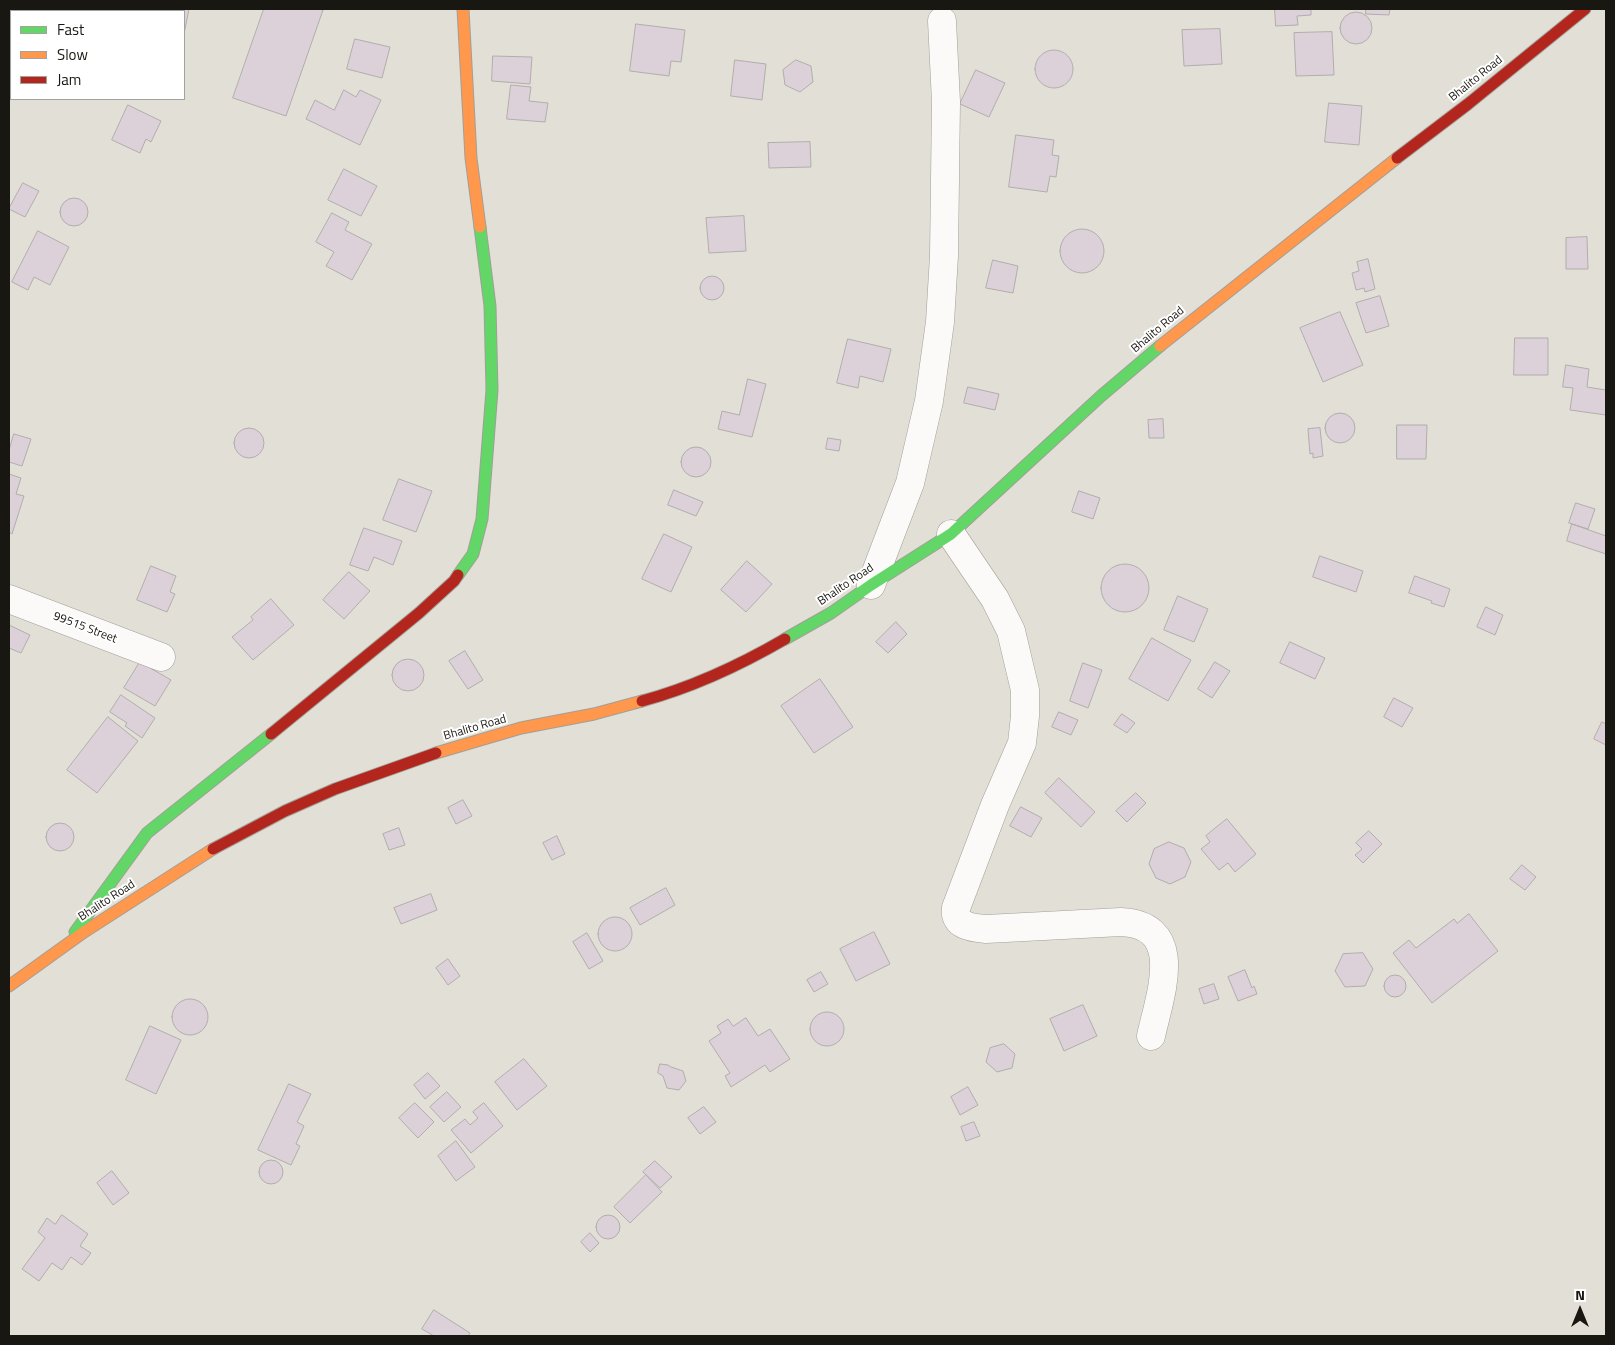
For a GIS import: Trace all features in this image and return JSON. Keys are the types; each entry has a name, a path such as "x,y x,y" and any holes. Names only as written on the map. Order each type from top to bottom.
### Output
{"street":[{"path":"66,945 148,833 228,770 419,613 454,581 473,554 482,519 492,390 490,306 471,158 463,9"},
{"name":"Bhalito Road","path":"10,987 66,945 213,849 285,810 335,789 432,754 521,728 594,714 660,696 763,652 831,613 951,534 1101,396 1183,326 1468,104 1585,9"},
{"path":"871,585 910,482 929,401 940,322 944,256 946,102 942,21"},
{"path":"951,534 995,599 1011,631 1025,690 1022,743 995,805 955,914 958,920 965,925 986,929 1121,922 1135,923 1148,928 1159,940 1164,956 1165,973 1151,1036"},
{"name":"99515 Street","path":"9,599 160,657"}],"building":[{"path":"189,9 185,29 185,10 140,10"},
{"path":"264,9 323,10 286,116 233,98"},
{"path":"1275,9 1311,9 1311,15 1297,16 1298,25 1276,26"},
{"path":"1366,9 1390,9 1389,15 1366,14"},
{"path":"1356,12 1362,13 1367,17 1371,22 1371,34 1367,39 1362,43 1356,44 1350,43 1345,39 1341,34 1340,28 1341,22 1345,17 1350,13"},
{"path":"636,24 685,30 681,62 671,61 669,76 630,71"},
{"path":"1220,29 1222,64 1184,66 1182,30"},
{"path":"1332,32 1334,75 1296,76 1294,33"},
{"path":"9,39 10,74 9,77"},
{"path":"355,39 390,47 382,78 347,69"},
{"path":"1054,50 1068,55 1073,69 1068,83 1054,88 1040,83 1035,69 1040,55"},
{"path":"493,56 532,57 530,84 492,81"},
{"path":"735,60 766,64 762,100 731,96"},
{"path":"796,60 811,66 813,82 800,92 785,85 783,70"},
{"path":"976,70 1005,83 989,117 960,104"},
{"path":"511,85 531,87 529,101 548,103 545,122 507,119"},
{"path":"344,90 356,97 360,90 381,100 360,145 306,119 315,100 334,110"},
{"path":"1329,103 1362,106 1359,145 1325,142"},
{"path":"128,105 161,121 151,142 146,139 140,153 112,140"},
{"path":"1016,135 1054,140 1052,155 1059,156 1056,177 1050,176 1047,192 1009,187"},
{"path":"810,142 811,167 769,168 768,143"},
{"path":"344,169 377,186 361,216 328,200"},
{"path":"23,183 39,191 25,217 9,209"},
{"path":"74,198 84,202 88,212 84,222 74,226 64,222 60,212 64,202"},
{"path":"332,213 349,222 345,230 372,244 352,280 326,266 334,252 316,242"},
{"path":"744,216 746,251 709,253 706,218"},
{"path":"1086,229 1098,235 1103,242 1103,260 1098,267 1091,272 1078,273 1070,270 1063,263 1060,247 1063,239 1070,232"},
{"path":"38,231 69,247 50,285 34,277 28,290 12,282"},
{"path":"1587,237 1588,269 1566,269 1566,238"},
{"path":"1368,259 1375,289 1365,292 1364,288 1356,290 1352,273 1359,271 1357,262"},
{"path":"993,260 1018,266 1013,293 986,288"},
{"path":"712,276 721,279 724,288 721,297 712,300 703,297 700,288 703,279"},
{"path":"1380,296 1389,326 1366,333 1356,303"},
{"path":"1340,312 1363,365 1323,382 1300,328"},
{"path":"1515,338 1548,338 1548,375 1514,375"},
{"path":"848,339 891,349 883,382 860,376 858,388 837,383"},
{"path":"1566,365 1589,369 1587,387 1606,390 1606,415 1570,410 1573,388 1563,387"},
{"path":"748,379 766,384 752,437 718,429 722,411 739,415"},
{"path":"968,387 999,394 995,410 964,403"},
{"path":"1340,413 1346,414 1354,422 1354,434 1346,442 1340,443 1334,442 1326,434 1325,428 1326,422 1334,414"},
{"path":"1163,419 1164,438 1149,438 1148,420"},
{"path":"1397,425 1427,425 1426,459 1397,459"},
{"path":"249,428 255,429 263,437 263,449 255,457 249,458 243,457 235,449 234,443 235,437 243,429"},
{"path":"1320,428 1323,456 1313,458 1313,453 1310,454 1308,429"},
{"path":"14,434 31,439 22,466 9,462 9,451"},
{"path":"828,438 841,440 839,451 826,449"},
{"path":"696,447 707,451 711,462 707,473 696,477 685,473 681,462 685,451"},
{"path":"9,474 21,478 16,494 24,496 12,534 9,532"},
{"path":"399,479 432,491 416,532 383,520"},
{"path":"674,490 703,502 696,516 668,505"},
{"path":"1079,491 1100,498 1093,519 1072,512"},
{"path":"1576,503 1595,509 1588,529 1569,523"},
{"path":"1572,524 1606,536 1606,554 1567,541"},
{"path":"364,528 402,541 393,565 374,557 368,571 350,565"},
{"path":"664,534 692,547 671,592 642,579"},
{"path":"1320,556 1363,571 1356,592 1313,577"},
{"path":"747,561 772,584 746,612 721,590"},
{"path":"1120,564 1130,564 1142,571 1149,583 1149,593 1142,605 1130,612 1120,612 1112,608 1105,601 1101,593 1101,583 1105,575 1112,568"},
{"path":"151,566 176,576 170,592 175,594 167,612 137,600"},
{"path":"349,572 370,591 344,619 323,600"},
{"path":"1415,576 1450,589 1444,607 1409,593"},
{"path":"1178,596 1208,609 1194,642 1164,630"},
{"path":"271,599 294,625 253,660 232,637 253,620 251,617"},
{"path":"1486,607 1503,615 1495,635 1477,627"},
{"path":"896,622 907,634 888,653 876,642"},
{"path":"9,625 30,635 21,653 9,648"},
{"path":"1152,638 1191,660 1168,701 1129,679"},
{"path":"1290,642 1325,658 1315,679 1280,663"},
{"path":"465,651 483,680 468,689 449,661"},
{"path":"408,659 414,660 419,664 423,669 423,681 419,686 414,690 408,691 402,690 397,686 393,681 392,675 393,669 397,664 402,660"},
{"path":"140,662 171,680 155,706 124,688"},
{"path":"1215,662 1230,671 1212,698 1198,689"},
{"path":"1083,663 1102,670 1088,708 1070,701"},
{"path":"820,679 853,727 814,753 781,706"},
{"path":"121,695 155,718 142,738 125,726 127,723 110,712"},
{"path":"1394,698 1413,708 1402,727 1384,717"},
{"path":"1059,712 1078,720 1071,735 1052,727"},
{"path":"1122,714 1135,723 1127,733 1114,725"},
{"path":"108,717 138,741 97,793 67,770"},
{"path":"1602,722 1606,724 1606,745 1594,739"},
{"path":"1059,778 1095,812 1081,827 1045,793"},
{"path":"1136,793 1146,803 1127,822 1116,811"},
{"path":"463,800 472,816 456,824 448,808"},
{"path":"1021,807 1042,818 1031,837 1010,826"},
{"path":"1227,819 1256,854 1235,872 1228,863 1219,870 1201,849 1210,842 1206,836"},
{"path":"60,823 70,827 74,837 70,847 60,851 50,847 46,837 50,827"},
{"path":"399,828 405,845 389,850 383,834"},
{"path":"1369,831 1382,844 1363,863 1355,855 1362,849 1356,843"},
{"path":"557,836 565,854 552,860 543,843"},
{"path":"1169,842 1184,848 1191,862 1185,877 1170,884 1156,878 1149,864 1154,849"},
{"path":"1522,865 1536,877 1525,890 1510,879"},
{"path":"666,888 675,905 640,925 630,908"},
{"path":"431,894 437,910 401,924 394,908"},
{"path":"1469,914 1498,951 1432,1003 1393,953 1409,940 1416,948 1454,919 1457,923"},
{"path":"615,917 622,918 627,922 631,927 631,941 627,946 622,950 615,951 608,950 603,946 599,941 598,934 599,927 603,922 608,918"},
{"path":"874,932 890,964 856,981 840,949"},
{"path":"587,933 603,961 589,969 573,942"},
{"path":"1363,953 1373,969 1365,986 1345,987 1335,971 1343,954"},
{"path":"448,959 460,976 448,985 436,968"},
{"path":"1245,970 1252,988 1254,986 1257,994 1238,1001 1228,977"},
{"path":"821,972 828,984 814,992 807,980"},
{"path":"1395,975 1403,978 1406,986 1403,994 1395,997 1387,994 1384,986 1387,978"},
{"path":"1214,984 1219,999 1204,1004 1199,989"},
{"path":"190,999 197,1000 203,1004 207,1010 207,1024 203,1030 197,1034 190,1035 183,1034 177,1030 173,1024 172,1017 173,1010 177,1004 183,1000"},
{"path":"1083,1005 1097,1036 1064,1051 1050,1019"},
{"path":"827,1012 839,1017 844,1029 839,1041 827,1046 815,1041 810,1029 815,1017"},
{"path":"746,1018 758,1036 770,1029 790,1059 770,1072 765,1065 731,1087 725,1076 730,1073 709,1041 721,1033 717,1026 728,1019 733,1026"},
{"path":"150,1026 181,1040 156,1094 126,1080"},
{"path":"1004,1044 1015,1054 1012,1068 997,1072 986,1062 990,1048"},
{"path":"524,1059 547,1086 517,1110 495,1082"},
{"path":"660,1064 683,1071 686,1081 679,1090 667,1088 663,1076 658,1073"},
{"path":"428,1073 440,1086 425,1099 414,1085"},
{"path":"289,1084 311,1094 297,1122 304,1126 296,1144 300,1146 291,1165 258,1150"},
{"path":"968,1087 978,1105 960,1115 951,1097"},
{"path":"447,1092 461,1107 444,1122 430,1107"},
{"path":"415,1103 434,1122 418,1138 399,1118"},
{"path":"484,1103 503,1126 471,1153 451,1130 465,1119 470,1125 478,1118 473,1112"},
{"path":"704,1107 716,1122 700,1134 688,1118"},
{"path":"974,1122 980,1136 966,1141 961,1127"},
{"path":"456,1141 475,1167 456,1181 438,1156"},
{"path":"271,1160 276,1161 282,1167 282,1177 276,1183 271,1184 266,1183 260,1177 259,1172 260,1167 266,1161"},
{"path":"655,1161 672,1177 660,1188 643,1172"},
{"path":"112,1171 129,1193 113,1205 97,1183"},
{"path":"646,1175 662,1192 630,1223 614,1207"},
{"path":"62,1215 88,1234 80,1246 91,1253 82,1265 71,1257 62,1270 52,1263 39,1281 22,1269 45,1238 38,1232 47,1218 55,1224"},
{"path":"608,1215 613,1216 619,1222 619,1232 613,1238 608,1239 603,1238 597,1232 596,1227 597,1222 603,1216"},
{"path":"590,1233 599,1243 590,1252 581,1242"},
{"path":"434,1310 470,1333 468,1336 434,1336 422,1329"}],"traffic: fast":[{"path":"458,575 473,554 482,519 492,390 490,306 480,227"},
{"path":"785,639 831,613 951,534 1101,396 1160,346"},
{"path":"75,932 147,833 271,734"}],"traffic: slow":[{"path":"463,9 471,158 480,227"},
{"path":"1160,346 1397,158"},
{"path":"436,753 521,728 594,714 642,701"},
{"path":"9,986 84,932 213,849"}],"traffic: jam":[{"path":"1397,158 1468,104 1585,9"},
{"path":"271,734 419,613 454,581 458,575"},
{"path":"642,701 679,689 715,674 785,639"},
{"path":"213,849 285,811 335,789 436,753"}]}
